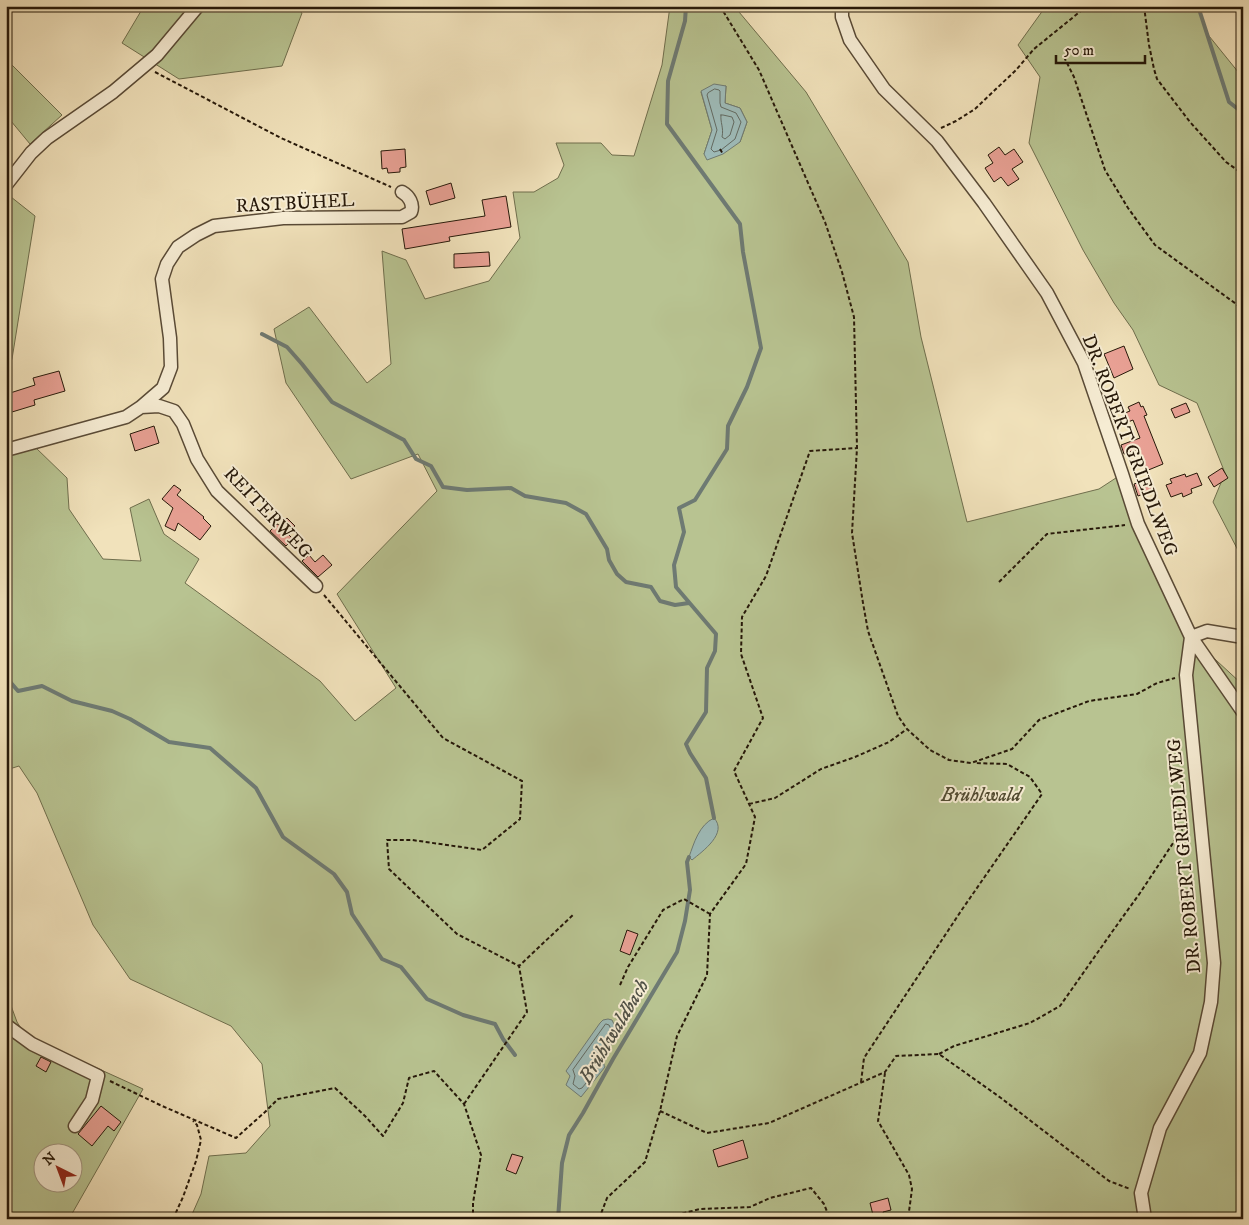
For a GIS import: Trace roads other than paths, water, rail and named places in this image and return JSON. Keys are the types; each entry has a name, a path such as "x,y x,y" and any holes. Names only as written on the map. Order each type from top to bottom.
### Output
{"street":[{"path":"6,185 31,153 47,138 113,92 157,56 198,6"},
{"name":"DR. ROBERT GRIEDLWEG","path":"842,6 842,17 850,40 884,89 937,141 1047,293 1057,311 1084,363 1138,524 1191,638 1186,676 1214,963 1212,1002 1200,1053 1160,1128 1141,1193 1145,1219"},
{"name":"RASTBÜHEL","path":"6,450 126,417 163,388 171,367 170,338 162,279 167,264 178,247 196,235 214,226 283,218 402,217 411,212 412,209 410,198 402,192"},
{"name":"REITERWEG","path":"141,407 158,406 174,411 183,424 197,459 217,491 316,586"},
{"path":"1243,637 1207,632 1191,638 1243,712"},
{"path":"6,1025 32,1044 98,1076 92,1100 75,1126"}],"water":[{"path":"714,84 726,86 725,103 740,108 747,122 740,142 723,154 707,160 704,154 712,130 701,91"},
{"path":"714,818 718,824 716,836 692,860 689,857 698,835 704,825"},
{"path":"608,1019 612,1020 618,1033 605,1056 605,1067 581,1097 566,1085 570,1076 566,1071 600,1023"}],"waterway":[{"name":"Brühlwaldbach","path":"686,6 685,21 668,81 667,124 740,224 743,252 761,348 747,387 728,426 727,449 695,500 679,508 684,532 674,565 676,587 716,634 715,651 707,668 706,712 686,744 706,778 714,818"},
{"path":"1198,6 1229,102 1243,113"},
{"path":"262,334 287,347 332,402 404,440 416,459 431,466 443,487 467,490 511,488 525,496 566,503 586,514 607,549 609,560 617,574 626,582 651,587 660,601 675,605 689,603"},
{"path":"6,677 18,691 42,686 72,701 112,711 130,719 169,742 210,748 256,788 283,837 334,874 347,892 352,914 382,959 401,967 427,999 463,1015 495,1024 515,1055"},
{"name":"Brühlwaldbach","path":"558,1219 562,1163 569,1135 677,952 690,890 687,862 689,857"}],"park label":[{"name":"Brühlwald","path":"981,794"}]}
